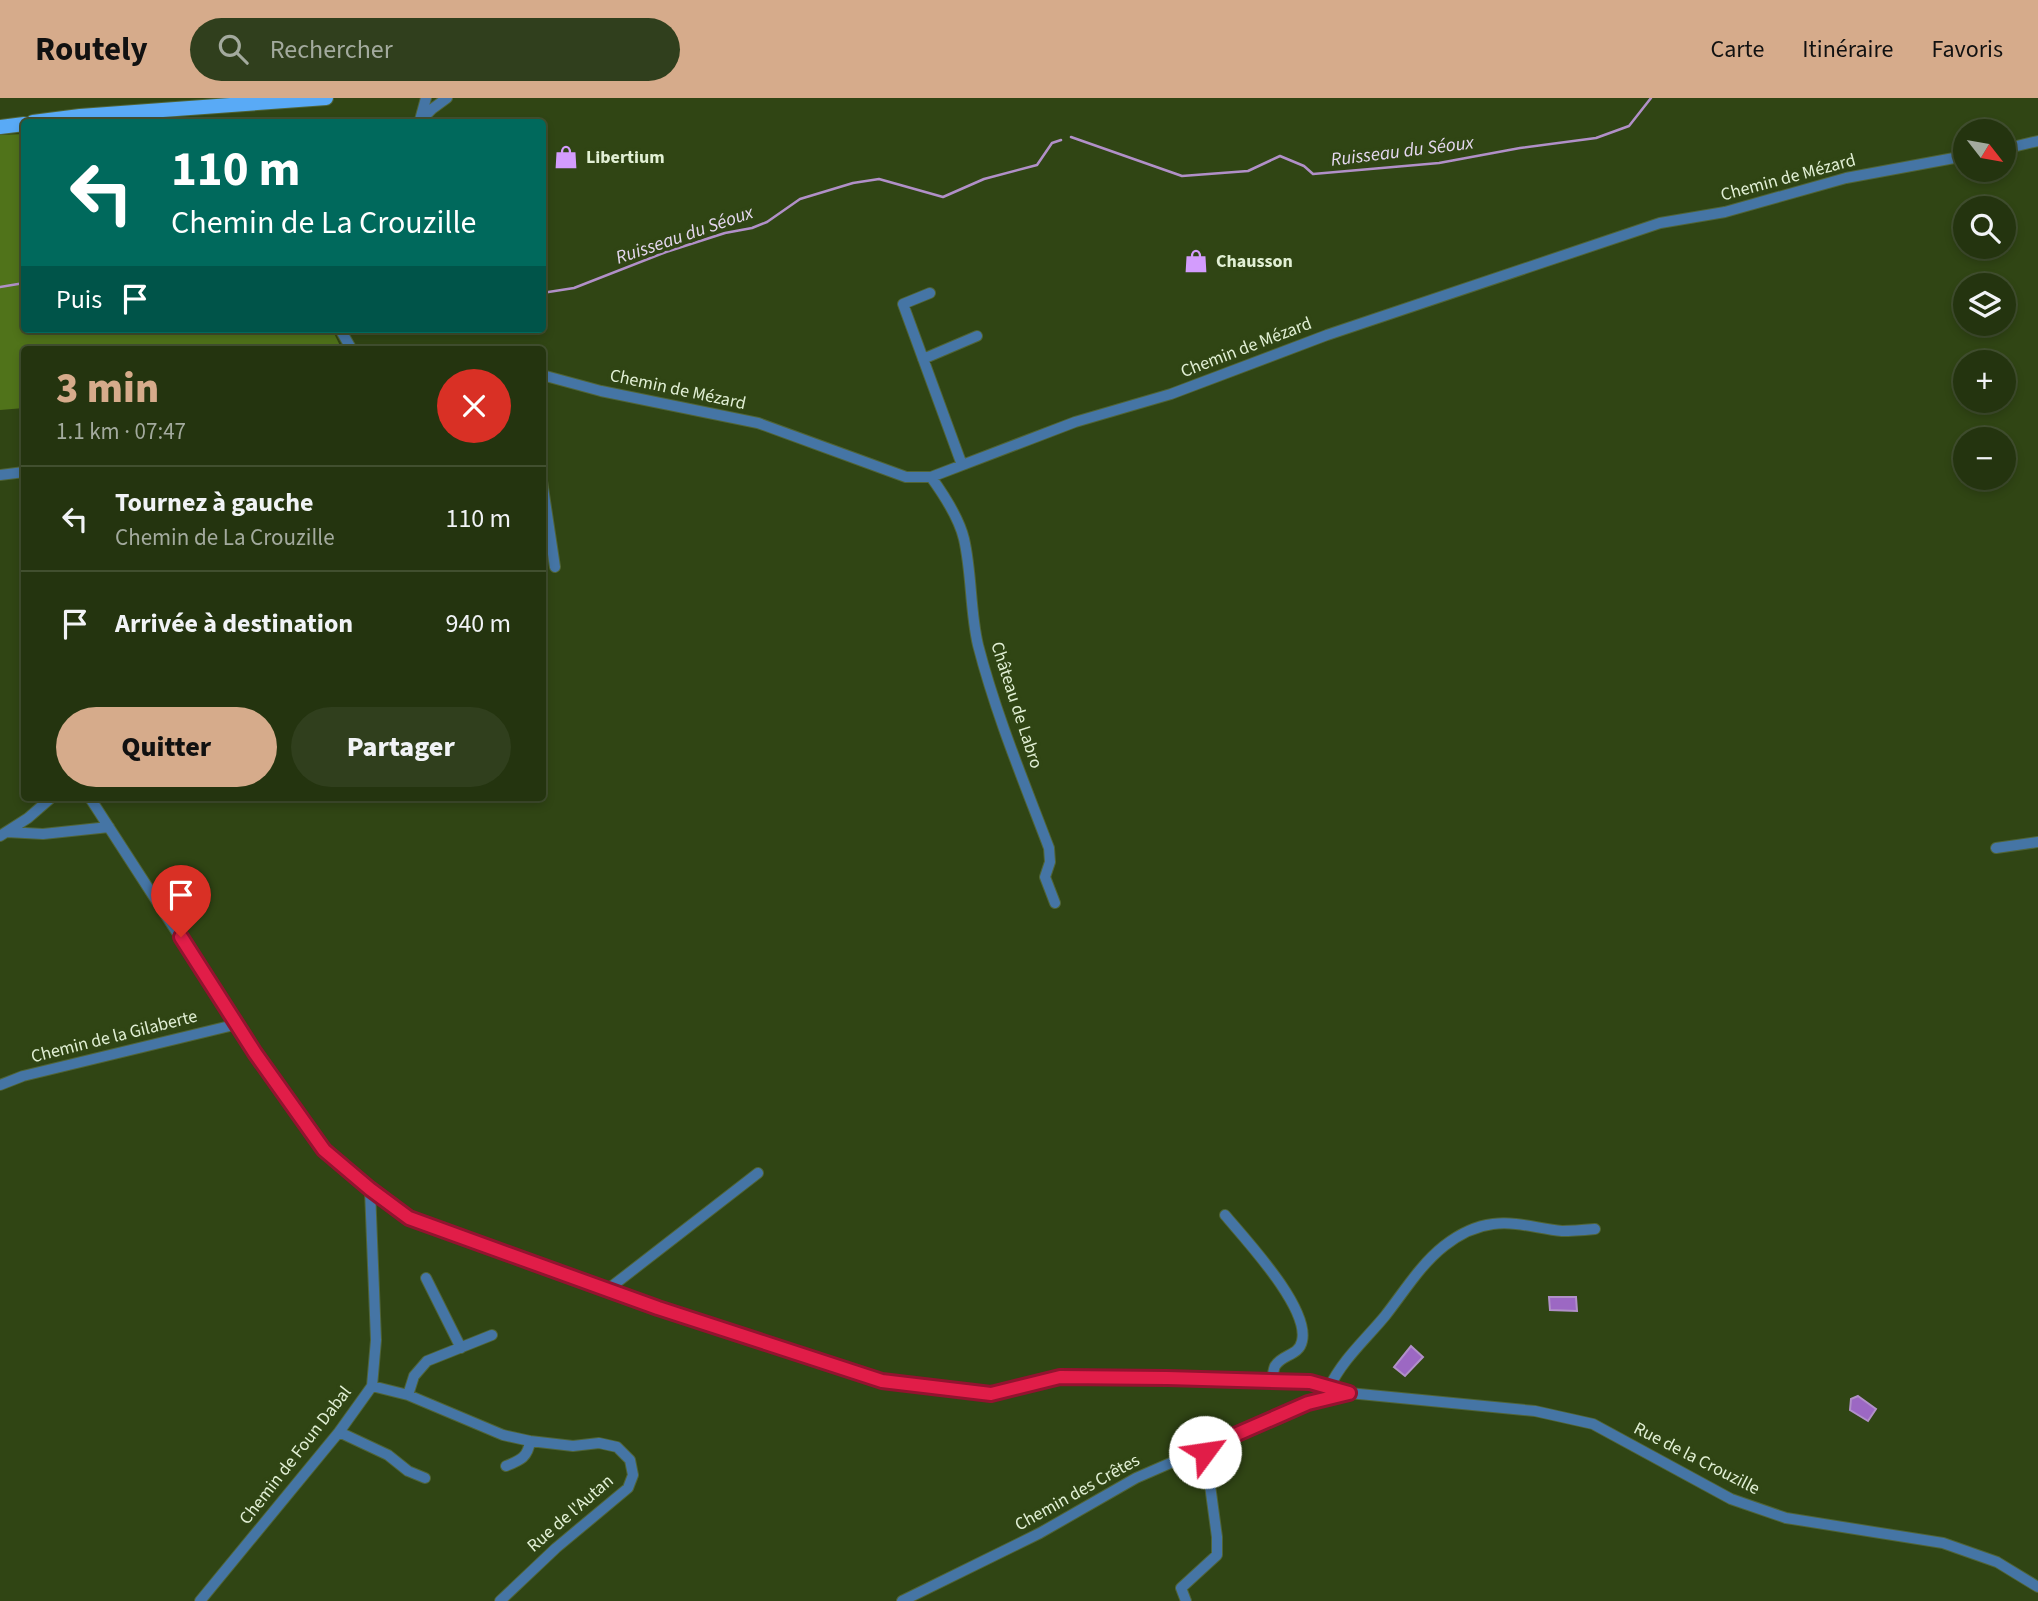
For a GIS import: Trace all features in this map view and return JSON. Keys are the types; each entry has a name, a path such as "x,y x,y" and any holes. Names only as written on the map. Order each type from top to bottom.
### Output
{"main road":[{"path":"56,119 326,98"},
{"path":"0,127 21,124"}],"street":[{"path":"420,119 426,98"},
{"path":"422,119 447,98"},
{"path":"2016,147 2038,142"},
{"name":"Chemin de Mézard","path":"546,376 601,391 656,400 758,423 906,477 931,477 1075,422 1171,394 1326,335 1660,223 1725,212 1846,178 1953,158"},
{"path":"930,293 903,304 962,465"},
{"path":"923,359 977,336"},
{"path":"0,475 21,472"},
{"name":"Château de Labro","path":"931,477 941,491 963,536 977,641 1003,725 1049,848 1050,862 1045,877 1055,903"},
{"path":"546,507 555,567"},
{"path":"4,834 47,801"},
{"name":"Rue de la Crouzille","path":"92,801 237,1024 324,1150 409,1218 607,1290 882,1381 991,1394 1060,1377 1310,1382 1349,1393 1535,1411 1593,1424 1731,1499 1786,1518 1943,1543 1997,1562 2038,1587"},
{"path":"0,821 4,834"},
{"path":"4,834 43,834 109,827"},
{"path":"1996,848 2038,842"},
{"name":"Chemin de la Gilaberte","path":"0,1085 23,1076 237,1024"},
{"path":"607,1290 758,1174"},
{"name":"Chemin de Foun Dabal","path":"200,1601 339,1432 372,1386 376,1340 370,1189"},
{"path":"1224,1215 1272,1269 1301,1322 1302,1341 1296,1352 1274,1366 1272,1381 1269,1382"},
{"path":"1331,1388 1342,1366 1434,1255 1456,1237 1479,1228 1513,1223 1563,1231 1595,1229"},
{"path":"426,1278 461,1348"},
{"path":"408,1395 414,1376 427,1361 492,1335"},
{"name":"Rue de l'Autan","path":"372,1386 408,1395 503,1435 573,1446 599,1443 617,1447 629,1460 633,1475 628,1488 556,1548 500,1601"},
{"name":"Chemin des Crêtes","path":"902,1601 919,1597 1136,1478 1308,1403 1349,1393"},
{"path":"339,1432 388,1455 408,1471 425,1478"},
{"path":"506,1466 521,1460 528,1453 530,1441"},
{"path":"1186,1601 1181,1588 1217,1555 1205,1448"}],"green space":[{"path":"21,134 21,333 334,333 340,346 21,346 21,408 0,410 0,135"}],"shaded area":[{"path":"1549,1297 1576,1297 1577,1311 1550,1310"},
{"path":"1411,1346 1423,1357 1405,1376 1394,1367"},
{"path":"1858,1396 1876,1409 1868,1421 1850,1410 1851,1399"}],"waterway":[{"name":"Ruisseau du Séoux","path":"1071,137 1182,176 1248,171 1280,156 1304,166 1313,174 1439,163 1596,138 1629,126 1651,98"},
{"name":"Ruisseau du Séoux","path":"546,292 574,288 666,252 725,233 752,228 767,222 800,199 853,183 879,179 943,197 984,179 1037,165 1052,143 1061,140"},
{"name":"Ruisseau du Séoux","path":"0,287 21,284"}],"place":[{"name":"Libertium","path":"566,157"},
{"name":"Chausson","path":"1196,261"}],"route":[{"path":"181,937 255,1053 324,1150 409,1218 658,1308 882,1381 991,1394 1060,1377 1167,1378 1310,1382 1349,1393 1308,1403 1205,1448 1205,1452"}]}
